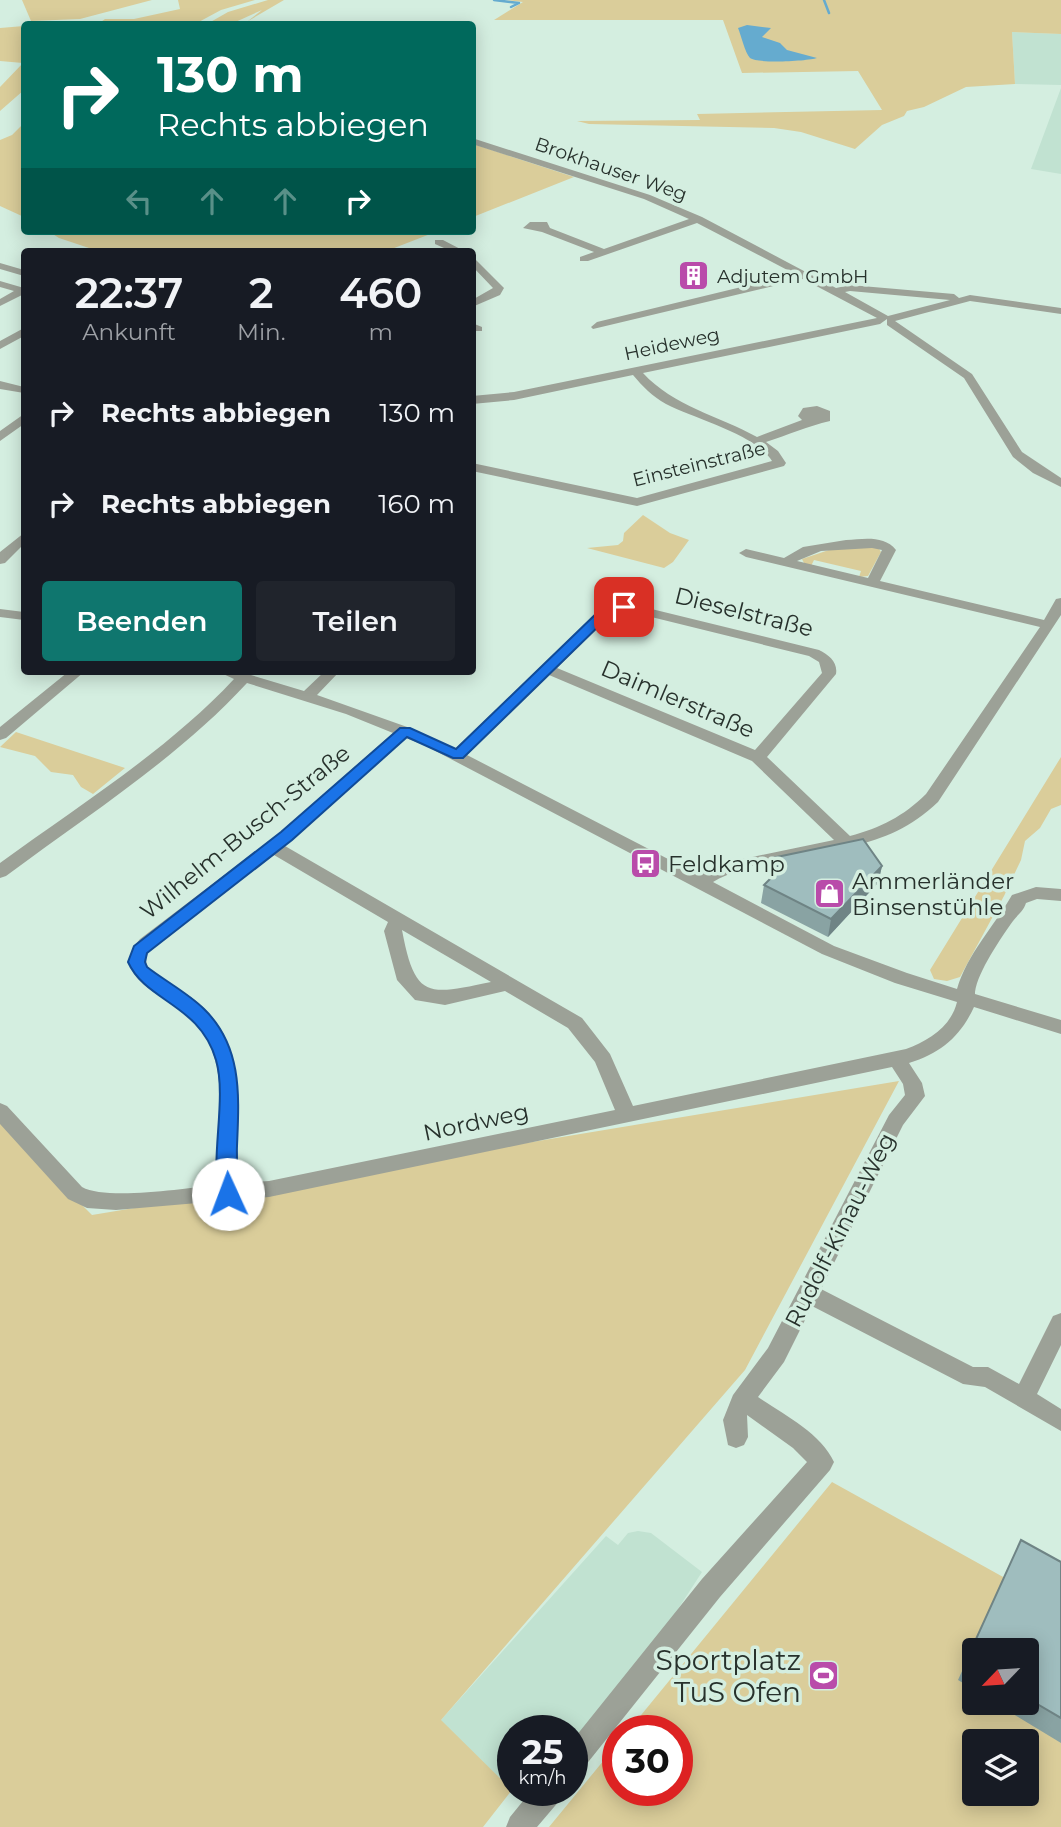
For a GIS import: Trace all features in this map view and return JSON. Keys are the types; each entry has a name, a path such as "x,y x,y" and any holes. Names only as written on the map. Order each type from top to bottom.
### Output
{"street":[{"name":"Brokhauser Weg","path":"476,142 648,197 698,219 836,290 887,320 968,376 1017,454 1037,470 1061,483"},
{"path":"584,259 698,219"},
{"path":"544,229 601,251"},
{"path":"439,242 452,248"},
{"path":"476,263 499,288 496,293 476,302"},
{"path":"0,266 21,272"},
{"path":"597,327 805,275"},
{"path":"0,284 21,290"},
{"name":"Heideweg","path":"836,290 849,288 961,299 988,299 1061,311"},
{"path":"0,303 21,292"},
{"name":"Heideweg","path":"476,400 514,396 887,320 961,299"},
{"path":"0,346 21,333"},
{"name":"Einsteinstraße","path":"476,468 638,502 779,464 779,458 757,441 660,395 635,371"},
{"path":"0,385 21,388"},
{"path":"0,437 21,420"},
{"name":"Einsteinstraße","path":"757,441 795,429 811,420"},
{"path":"0,560 21,540"},
{"path":"787,562 802,553 839,543 884,544 889,550 872,583"},
{"path":"746,553 1048,625"},
{"path":"700,883 726,868 892,829 924,807 1061,602"},
{"name":"Dieselstraße","path":"458,755 606,612 627,607 822,657 829,665 828,674 758,757"},
{"path":"0,613 21,616"},
{"name":"Daimlerstraße","path":"547,669 758,757 845,841"},
{"path":"0,735 73,675"},
{"path":"235,675 405,731 458,755 828,950 888,974 1061,1027"},
{"path":"306,698 329,675"},
{"path":"0,872 172,745 217,707 244,678"},
{"name":"Wilhelm-Busch-Straße","path":"228,1194 226,1170 231,1087 221,1050 198,1013 144,975 136,958 146,943 273,847 405,731"},
{"path":"273,847 568,1017 588,1036 603,1059 627,1115"},
{"name":"Nordweg","path":"0,1111 69,1188 87,1200 116,1202 269,1189 897,1059 926,1049 946,1037 964,1010 968,999 967,986 989,943 1009,913 1015,909 1018,899 1031,894 1061,895"},
{"path":"398,919 393,927 393,936 406,980 417,993 429,998 444,998 496,988 507,981"},
{"name":"Rudolf-Kinau-Weg","path":"736,1437 734,1420 743,1399 776,1354 896,1120 915,1096 912,1083 897,1059"},
{"path":"808,1293 971,1377 988,1377 1024,1396 1061,1421"},
{"path":"1024,1396 1061,1323"},
{"path":"588,1742 711,1588 822,1462 800,1440 743,1399"},
{"path":"520,1827 537,1806"}],"shaded area":[{"path":"22,0 152,0 80,19 31,21"},
{"path":"178,0 255,0 221,10 201,21 102,21 134,19 180,9"},
{"path":"268,0 284,0 248,21 262,10 238,21 212,21 228,12"},
{"path":"505,0 1061,0 1061,34 1012,32 1015,84 966,87 924,107 907,111 904,116 882,125 855,149 801,132 774,128 589,124 577,121 700,120 697,114 882,110 858,71 742,73 723,20 494,20 523,2"},
{"path":"21,26 21,63 0,61 0,28"},
{"path":"1012,32 1061,34 1061,85 1015,84"},
{"path":"21,65 21,93 0,111 0,87"},
{"path":"1061,88 1061,174 1031,169"},
{"path":"21,126 21,216 0,206 0,140 12,135"},
{"path":"476,145 574,177 476,216"},
{"path":"54,235 428,235 394,248 89,248"},
{"path":"643,515 670,533 689,540 673,562 664,568 587,548 618,545 623,541 624,533"},
{"path":"841,546 878,547 881,552 868,576 859,577 861,571 814,560 811,566 802,559"},
{"path":"16,732 125,768 93,794 81,787 73,775 51,772 35,756 0,747"},
{"path":"1061,757 1061,805 1051,809 1040,828 1025,841 1021,860 1004,896 960,977 947,981 934,979 930,970"},
{"path":"899,1081 745,1370 441,1720 497,1775 497,1806 499,1806 483,1827 0,1827 0,1123 92,1215"},
{"name":"Sportplatz TuS Ofen","path":"832,1482 1061,1609 1061,1827 549,1827 566,1806 588,1806 588,1780 602,1762 602,1806 693,1806 693,1715 641,1715"},
{"path":"628,1533 651,1533 702,1572 645,1660 588,1725 588,1715 497,1715 497,1776 440,1721 606,1536 618,1545"}],"water":[{"path":"747,25 771,28 762,37 780,43 787,50 817,58 772,61 750,58 738,28"}],"building":[{"path":"863,839 882,866 831,919 764,885 779,870 772,858"},
{"path":"1021,1540 1061,1562 1061,1718 1040,1706 1040,1638 976,1638"}],"waterway":[{"path":"494,0 519,3 511,7"},
{"path":"824,0 829,13"}],"place":[{"name":"Adjutem GmbH","path":"694,276"},
{"name":"Feldkamp","path":"645,864"},
{"name":"Ammerländer Binsenstühle","path":"829,894"},
{"name":"Sportplatz TuS Ofen","path":"824,1676"}],"route":[{"path":"228,1194 226,1170 231,1087 225,1059 213,1034 198,1013 140,971 136,962 140,950 287,836 405,731 458,755 606,612 624,607"}]}
